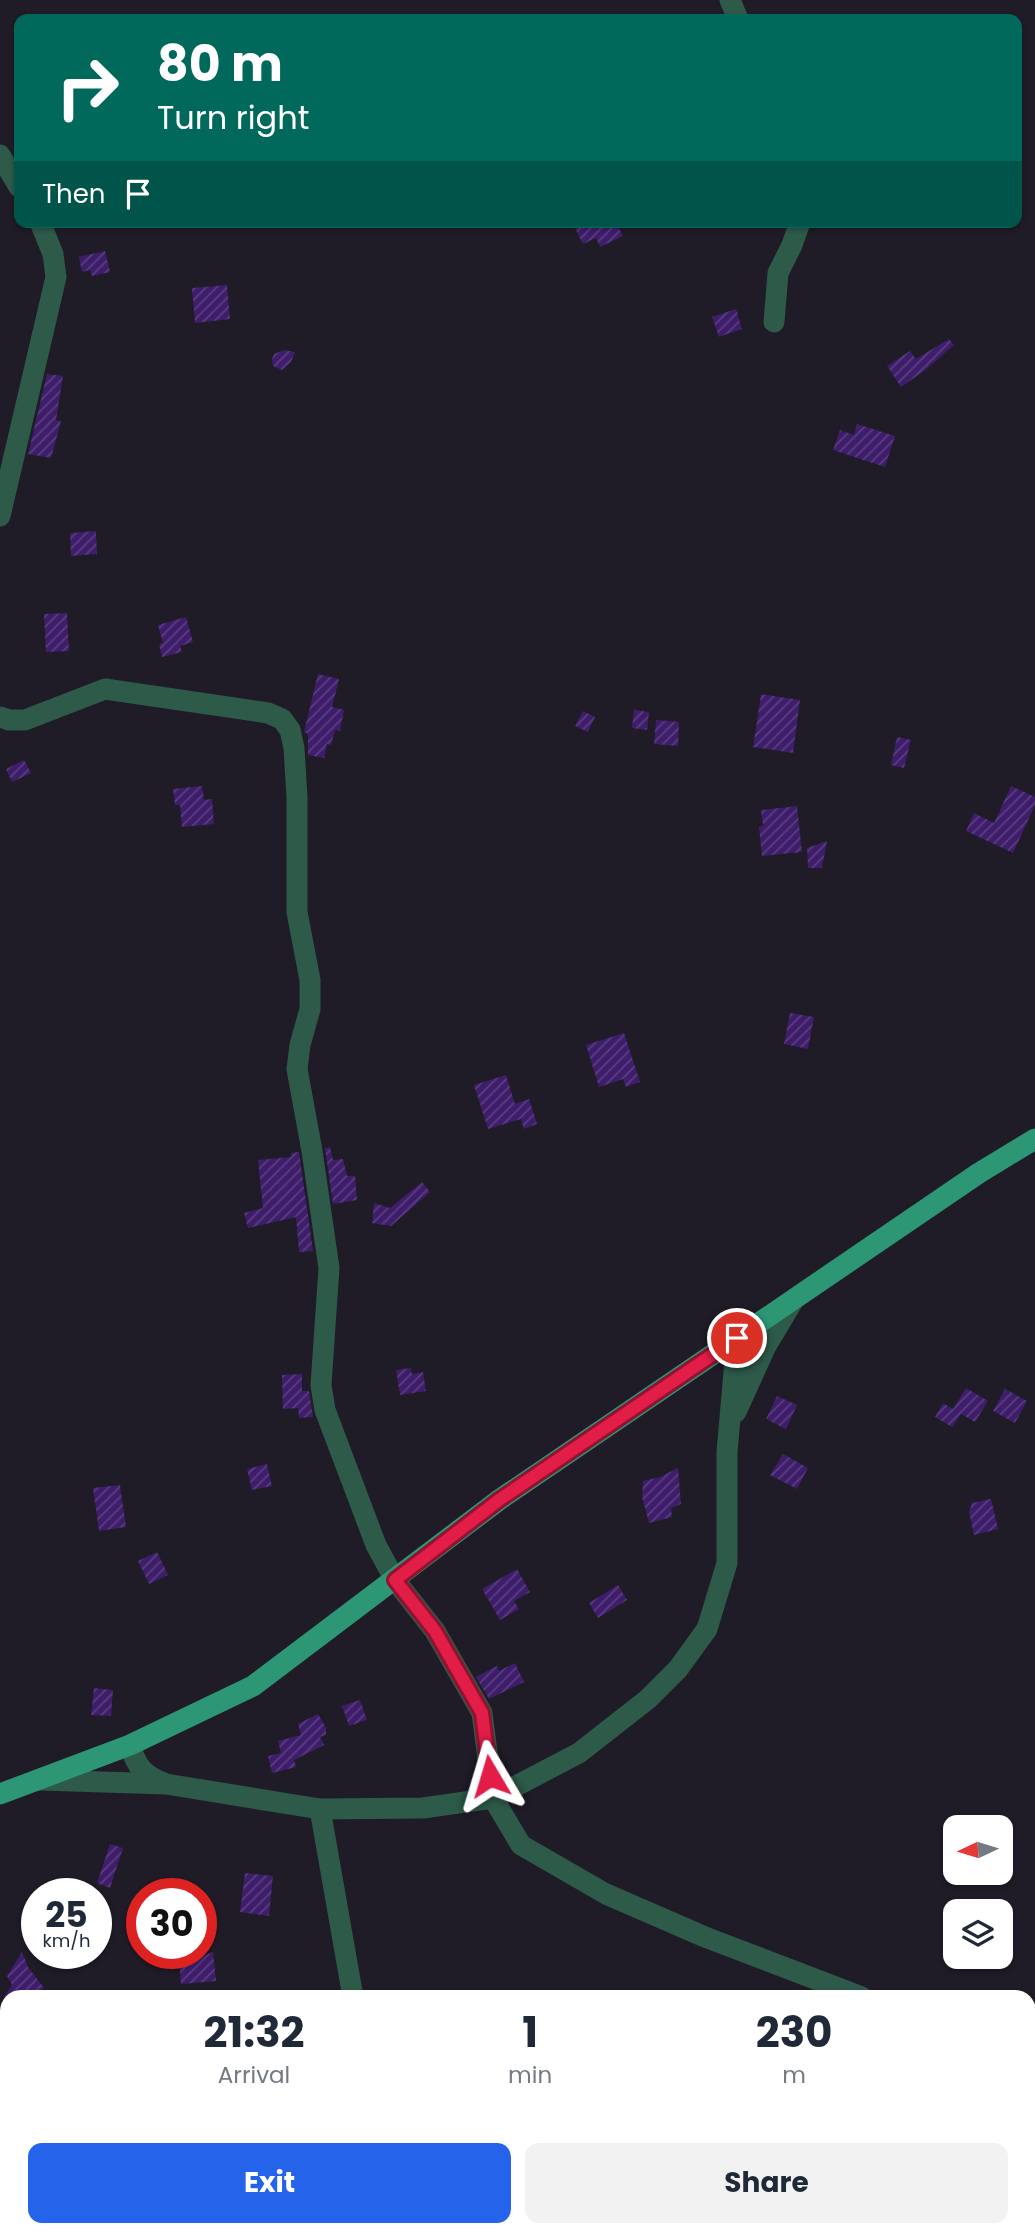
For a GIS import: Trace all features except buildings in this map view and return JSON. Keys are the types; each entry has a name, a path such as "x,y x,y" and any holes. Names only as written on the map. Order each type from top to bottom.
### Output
{"main road":[{"path":"0,1794 130,1745 253,1686 499,1500 978,1173 1035,1139"}],"street":[{"path":"0,155 14,179"},
{"path":"0,516 55,277 53,254 42,228"},
{"path":"774,323 778,273 798,228"},
{"path":"0,716 9,720 25,720 105,689 268,713 282,719 290,730 294,748 297,798 297,912 310,980 310,1009 300,1045 297,1069 329,1268 321,1385 343,1462 376,1545 395,1580 435,1631 482,1713 493,1798 521,1845 606,1894 705,1937 844,1990"},
{"path":"727,1452 738,1405 765,1348 793,1301"},
{"path":"40,1780 166,1784 320,1809 423,1808 493,1798 579,1753 648,1699 677,1669 706,1629 727,1563 727,1452 737,1338"},
{"path":"130,1745 142,1772 166,1784"},
{"path":"320,1809 352,1990"}],"route":[{"path":"490,1776 482,1713 435,1631 395,1580 499,1500 737,1338"}]}
